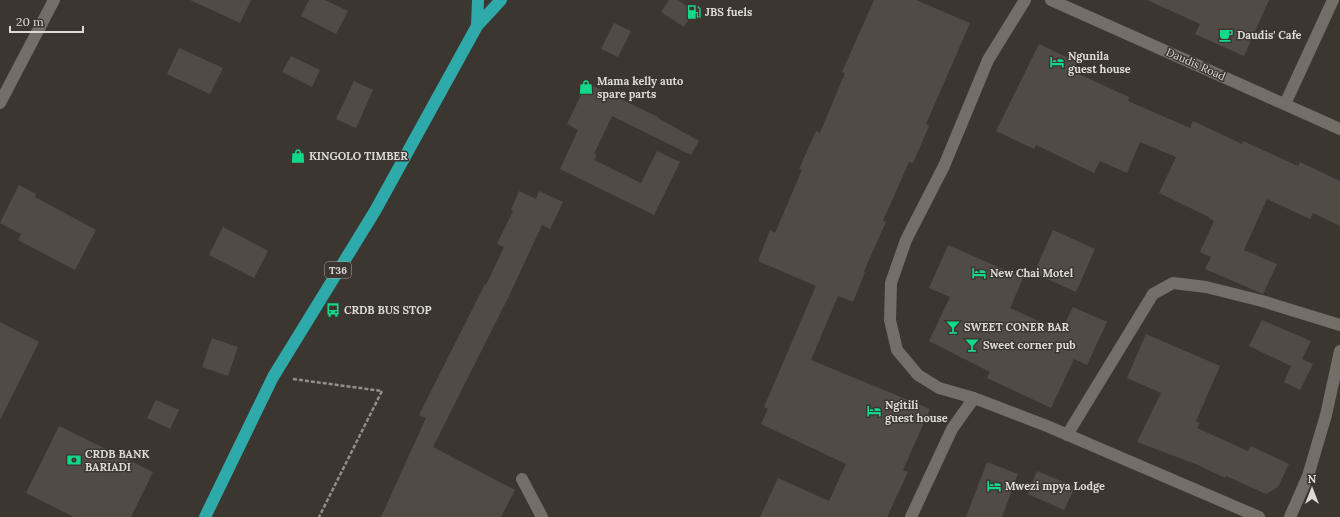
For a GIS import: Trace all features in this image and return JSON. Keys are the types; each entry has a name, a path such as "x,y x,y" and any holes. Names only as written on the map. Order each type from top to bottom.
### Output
{"highway":[{"name":"T36","path":"477,26 478,0"},
{"name":"T36","path":"205,517 273,377 375,211 477,26 501,0"}],"street":[{"path":"0,103 54,0"},
{"path":"1025,0 988,60 944,166 906,240 890,283 890,320 897,350 918,375 940,388 974,398 1067,435 1259,517"},
{"name":"Daudis Road","path":"1052,0 1340,129"},
{"path":"1285,104 1333,0"},
{"path":"1067,435 1153,294 1173,283 1206,287 1262,301 1340,325"},
{"path":"1290,517 1308,476 1326,415 1340,351"},
{"path":"911,517 952,429 974,398"},
{"path":"522,479 542,517"}],"path":[{"path":"273,377 382,391 319,517"}],"building":[{"path":"190,0 251,0 240,23"},
{"path":"309,0 325,0 348,11 336,34 301,16"},
{"path":"669,0 678,0 694,11 684,27 661,12"},
{"path":"874,0 916,0 970,23 926,124 929,126 913,163 909,162 883,221 886,222 864,271 865,272 853,302 838,296 811,360 930,409 903,470 908,472 887,517 760,517 778,478 829,501 846,464 761,424 768,409 764,407 816,286 758,261 770,230 775,233 802,170 799,169 816,131 820,133 845,73 842,72"},
{"path":"1147,0 1269,0 1244,56 1195,34 1200,24"},
{"path":"614,23 631,31 618,57 601,49"},
{"path":"1039,44 1077,62 1072,71 1129,97 1128,101 1190,128 1193,121 1242,144 1243,141 1298,166 1300,162 1340,181 1340,226 1313,213 1310,219 1267,199 1244,250 1277,264 1263,294 1205,269 1211,257 1200,252 1214,221 1209,217 1159,193 1176,157 1140,142 1127,173 1100,161 1094,173 1036,145 1034,149 996,131"},
{"path":"179,48 223,68 210,94 167,74"},
{"path":"291,56 320,70 312,87 282,72"},
{"path":"354,81 373,90 356,128 336,119"},
{"path":"587,83 658,117 699,141 691,155 612,116 594,154 597,155 594,160 641,183 657,151 680,162 654,215 560,169 578,130 567,124"},
{"path":"19,185 36,194 35,197 96,230 75,270 18,240 21,234 0,223"},
{"path":"519,191 536,199 539,191 563,202 550,229 542,225 509,296 433,447 515,490 501,517 381,517 426,418 419,415 504,247 497,244 513,211 511,210"},
{"path":"223,227 268,251 254,278 209,255"},
{"path":"1053,230 1095,249 1076,292 1034,273"},
{"path":"948,245 1023,278 1010,308 1061,331 1073,307 1107,322 1087,365 1074,359 1051,408 987,378 990,372 929,341 950,297 929,288"},
{"path":"1262,320 1311,341 1302,359 1313,364 1300,390 1284,382 1291,366 1249,346"},
{"path":"0,322 39,342 0,420"},
{"path":"1146,334 1220,366 1196,421 1200,423 1197,428 1248,451 1251,446 1289,464 1278,487 1266,494 1226,476 1225,478 1198,465 1137,442 1161,393 1127,378"},
{"path":"212,338 238,347 228,376 202,367"},
{"path":"156,400 179,410 170,429 147,418"},
{"path":"59,426 153,472 131,517 74,517 26,493"},
{"path":"987,462 1018,474 1002,517 966,517"},
{"path":"1037,471 1075,487 1064,510 1028,494"}],"place":[{"name":"JBS fuels","path":"694,12"},
{"name":"Daudis' Cafe","path":"1226,35"},
{"name":"Ngunila guest house","path":"1057,62"},
{"name":"Mama kelly auto spare parts","path":"586,87"},
{"name":"KINGOLO TIMBER","path":"298,156"},
{"name":"New Chai Motel","path":"979,273"},
{"name":"CRDB BUS STOP","path":"333,310"},
{"name":"SWEET CONER BAR","path":"953,327"},
{"name":"Sweet corner pub","path":"972,345"},
{"name":"Ngitili guest house","path":"874,411"},
{"name":"CRDB BANK BARIADI","path":"74,460"},
{"name":"Mwezi mpya Lodge","path":"994,486"}]}
